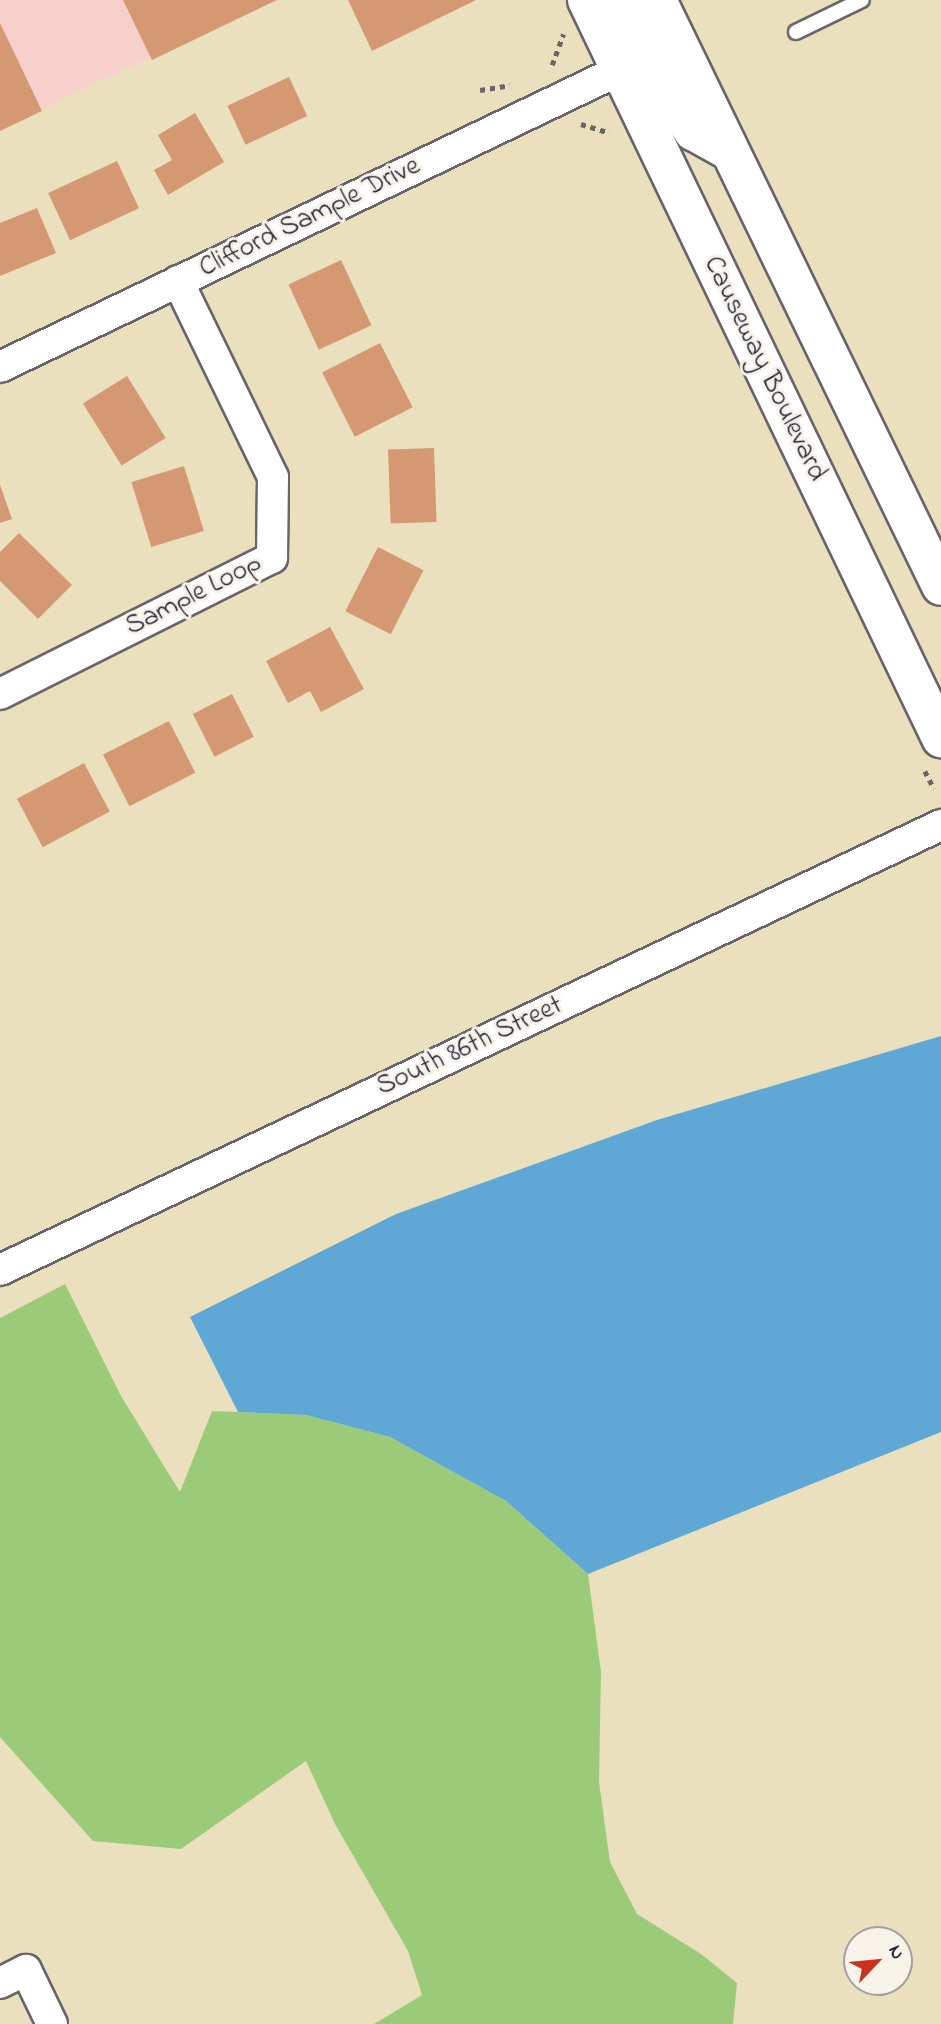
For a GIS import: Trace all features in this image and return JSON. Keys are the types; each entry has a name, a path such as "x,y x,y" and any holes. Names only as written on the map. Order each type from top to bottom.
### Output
{"main road":[{"name":"Causeway Boulevard","path":"587,0 931,751"},
{"path":"618,0 652,71 693,131 731,152"},
{"path":"657,0 941,586"}],"street":[{"name":"Clifford Sample Drive","path":"0,367 620,69"},
{"name":"Sample Loop","path":"0,694 272,558 273,477 178,281"},
{"name":"South 86th Street","path":"0,1270 941,825"},
{"path":"0,1983 26,1970 52,2024"}],"lane":[{"path":"796,32 862,0"}],"path":[{"path":"550,68 564,30"},
{"path":"480,90 517,83"},
{"path":"567,124 581,124 612,134"},
{"path":"931,751 934,789"}],"shaded area":[{"path":"0,0 271,0 0,128"}],"green space":[{"path":"65,1284 121,1396 180,1492 212,1411 306,1415 390,1437 506,1501 588,1574 601,1672 599,1782 610,1862 637,1914 701,1954 737,1983 733,2024 374,2024 422,1995 408,1951 335,1824 306,1761 181,1849 93,1841 0,1737 0,1318"}],"water":[{"path":"941,1036 941,1432 588,1574 506,1501 390,1437 306,1415 238,1412 190,1317 396,1214 657,1120"}],"building":[{"path":"123,0 277,0 152,60"},
{"path":"348,0 476,0 372,51"},
{"path":"0,23 42,111 0,131"},
{"path":"289,77 307,116 246,145 227,106"},
{"path":"195,113 224,162 168,195 154,170 172,160 158,135"},
{"path":"117,161 139,208 70,240 48,193"},
{"path":"37,208 56,253 0,276 0,223"},
{"path":"341,260 371,325 319,350 288,285"},
{"path":"380,343 413,407 355,437 322,373"},
{"path":"127,376 166,438 122,465 83,404"},
{"path":"434,448 437,522 391,524 388,450"},
{"path":"184,466 204,531 151,547 131,482"},
{"path":"0,485 12,519 0,523"},
{"path":"19,533 72,585 38,619 0,581 0,552"},
{"path":"378,547 423,570 391,634 345,611"},
{"path":"330,627 364,689 321,712 310,691 288,703 266,661"},
{"path":"232,694 254,737 215,757 193,714"},
{"path":"169,721 195,773 129,806 103,755"},
{"path":"84,763 110,812 43,847 17,799"}]}
